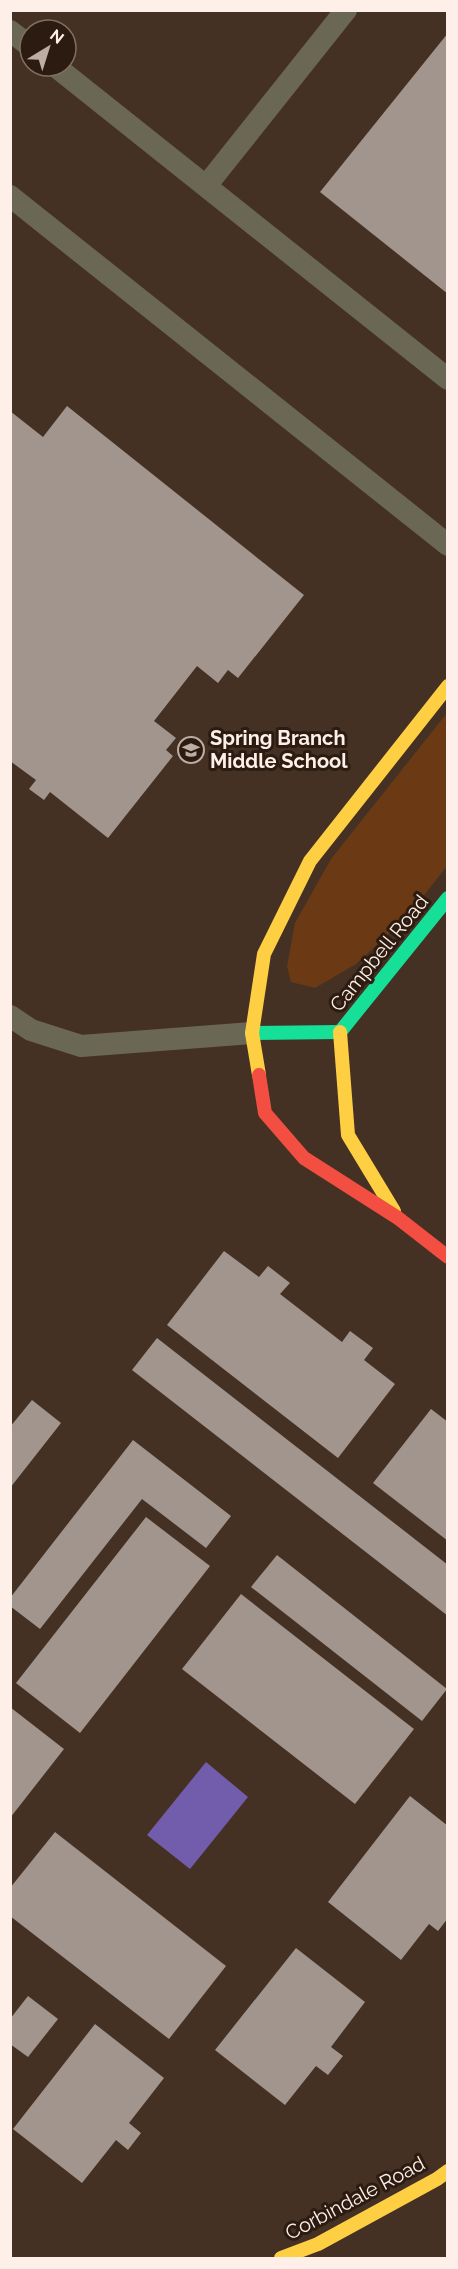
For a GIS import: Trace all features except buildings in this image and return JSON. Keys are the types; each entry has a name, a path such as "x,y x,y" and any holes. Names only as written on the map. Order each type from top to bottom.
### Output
{"street":[{"path":"447,686 310,861 264,954 252,1033 265,1113 304,1158 398,1218 447,1257"},
{"name":"Campbell Road","path":"340,1032 447,898"},
{"path":"252,1033 340,1032 348,1136 398,1218"},
{"name":"Corbindale Road","path":"281,2259 318,2244 437,2179 447,2171"}],"lane":[{"path":"206,186 346,10"},
{"path":"70,78 447,379"},
{"path":"10,196 447,545"},
{"path":"10,1016 31,1030 81,1046 252,1033"}],"shaded area":[{"path":"447,713 447,866 407,917 356,964 315,988 291,982 287,966 295,923 331,859"},
{"path":"206,1762 248,1797 190,1869 147,1835"}],"traffic: fast":[{"path":"340,1032 448,898"},
{"path":"252,1033 340,1032"}],"traffic: slow":[{"path":"259,1075 252,1033 264,954 310,861 448,686"},
{"path":"340,1032 348,1135 394,1211"},
{"path":"281,2258 318,2244 448,2171"}],"traffic: jam":[{"path":"259,1075 265,1113 304,1158 398,1218 448,1257"}],"place":[{"name":"Spring Branch Middle School","path":"191,750"}]}
